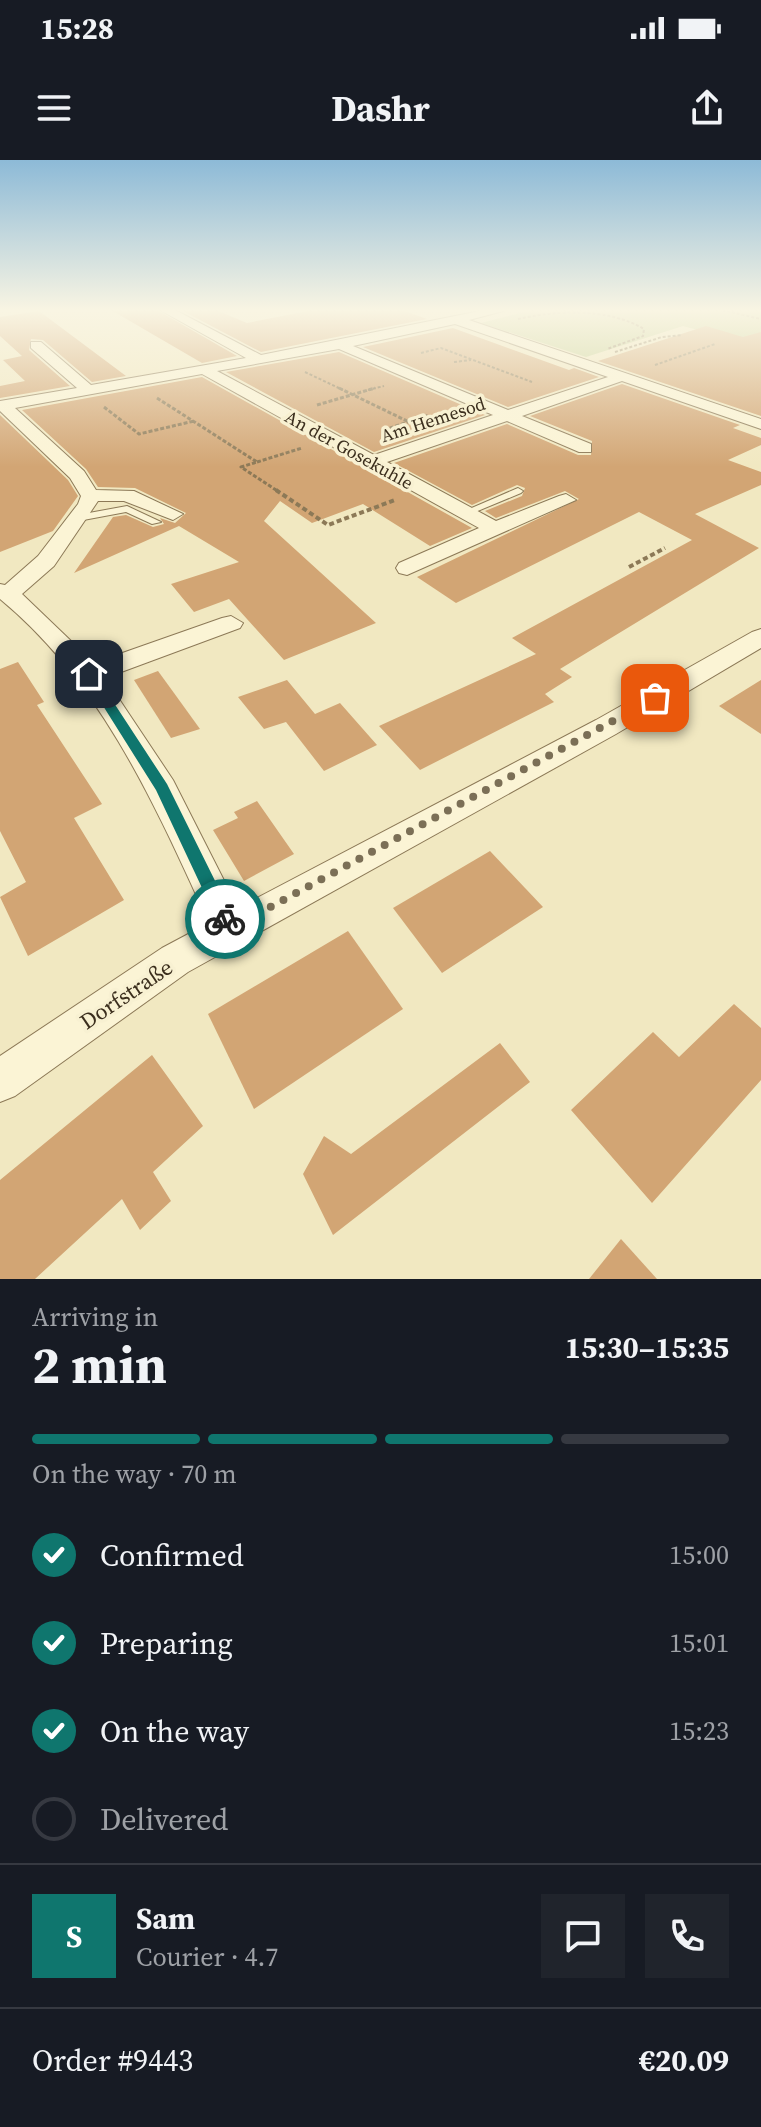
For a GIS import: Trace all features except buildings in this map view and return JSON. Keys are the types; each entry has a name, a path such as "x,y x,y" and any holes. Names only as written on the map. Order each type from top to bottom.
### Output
{"street":[{"path":"55,362 84,389"},
{"path":"2,405 246,362"},
{"name":"Am Hemesod","path":"381,362 585,448"},
{"path":"577,362 761,424"},
{"name":"An der Gosekuhle","path":"203,369 495,529"},
{"name":"Am Hemesod","path":"371,462 621,377"},
{"path":"2,405 78,475 90,496"},
{"path":"90,496 127,495 164,518"},
{"path":"90,496 46,561 4,593 57,638 89,674 162,788 230,929"},
{"path":"407,568 566,500"},
{"path":"89,674 231,623"},
{"name":"Dorfstraße","path":"0,1081 134,986 230,929 606,727 761,637"}],"lane":[{"path":"465,513 518,491"},
{"path":"78,518 127,509 164,518"}],"path":[{"path":"480,362 532,382"},
{"path":"644,369 663,362"},
{"path":"293,374 304,371 409,422"},
{"path":"285,415 413,376"},
{"path":"152,378 168,391 153,395 257,462"},
{"path":"84,389 139,434 194,421"},
{"path":"384,430 429,415"},
{"path":"329,439 241,467 328,525 421,489"},
{"path":"629,567 665,548"}],"way so far":[{"path":"225,919 230,929 655,698"}],"route":[{"path":"89,674 162,788 225,919"}]}
